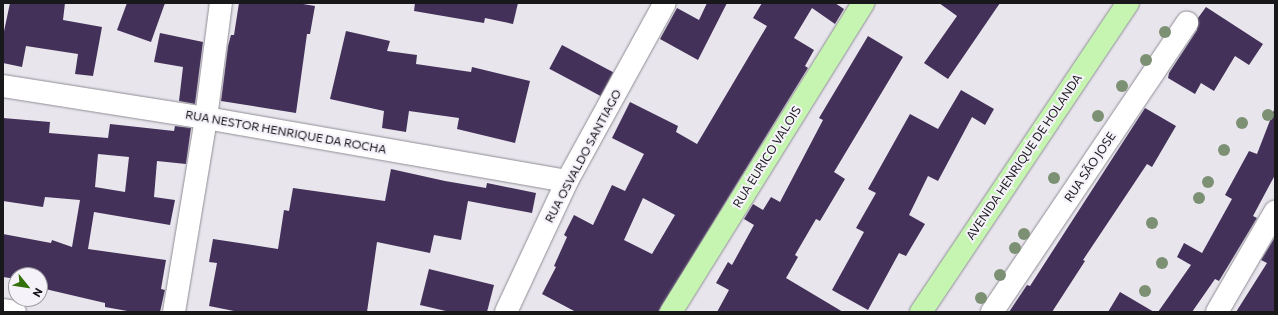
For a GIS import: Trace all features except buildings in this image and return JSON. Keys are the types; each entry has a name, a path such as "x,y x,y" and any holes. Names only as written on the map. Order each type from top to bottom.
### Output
{"main road":[{"name":"RUA EURICO VALOIS","path":"671,312 863,3"},
{"name":"AVENIDA HENRIQUE DE HOLANDA","path":"920,312 1128,3"}],"street":[{"path":"174,312 206,118 222,3"},
{"name":"RUA OSVALDO SANTIAGO","path":"506,312 568,181 665,3"},
{"name":"RUA SÃO JOSE","path":"992,312 1187,23"},
{"name":"RUA NESTOR HENRIQUE DA ROCHA","path":"3,86 206,118 568,181"},
{"path":"1217,312 1275,212"},
{"path":"3,310 15,312"}]}
